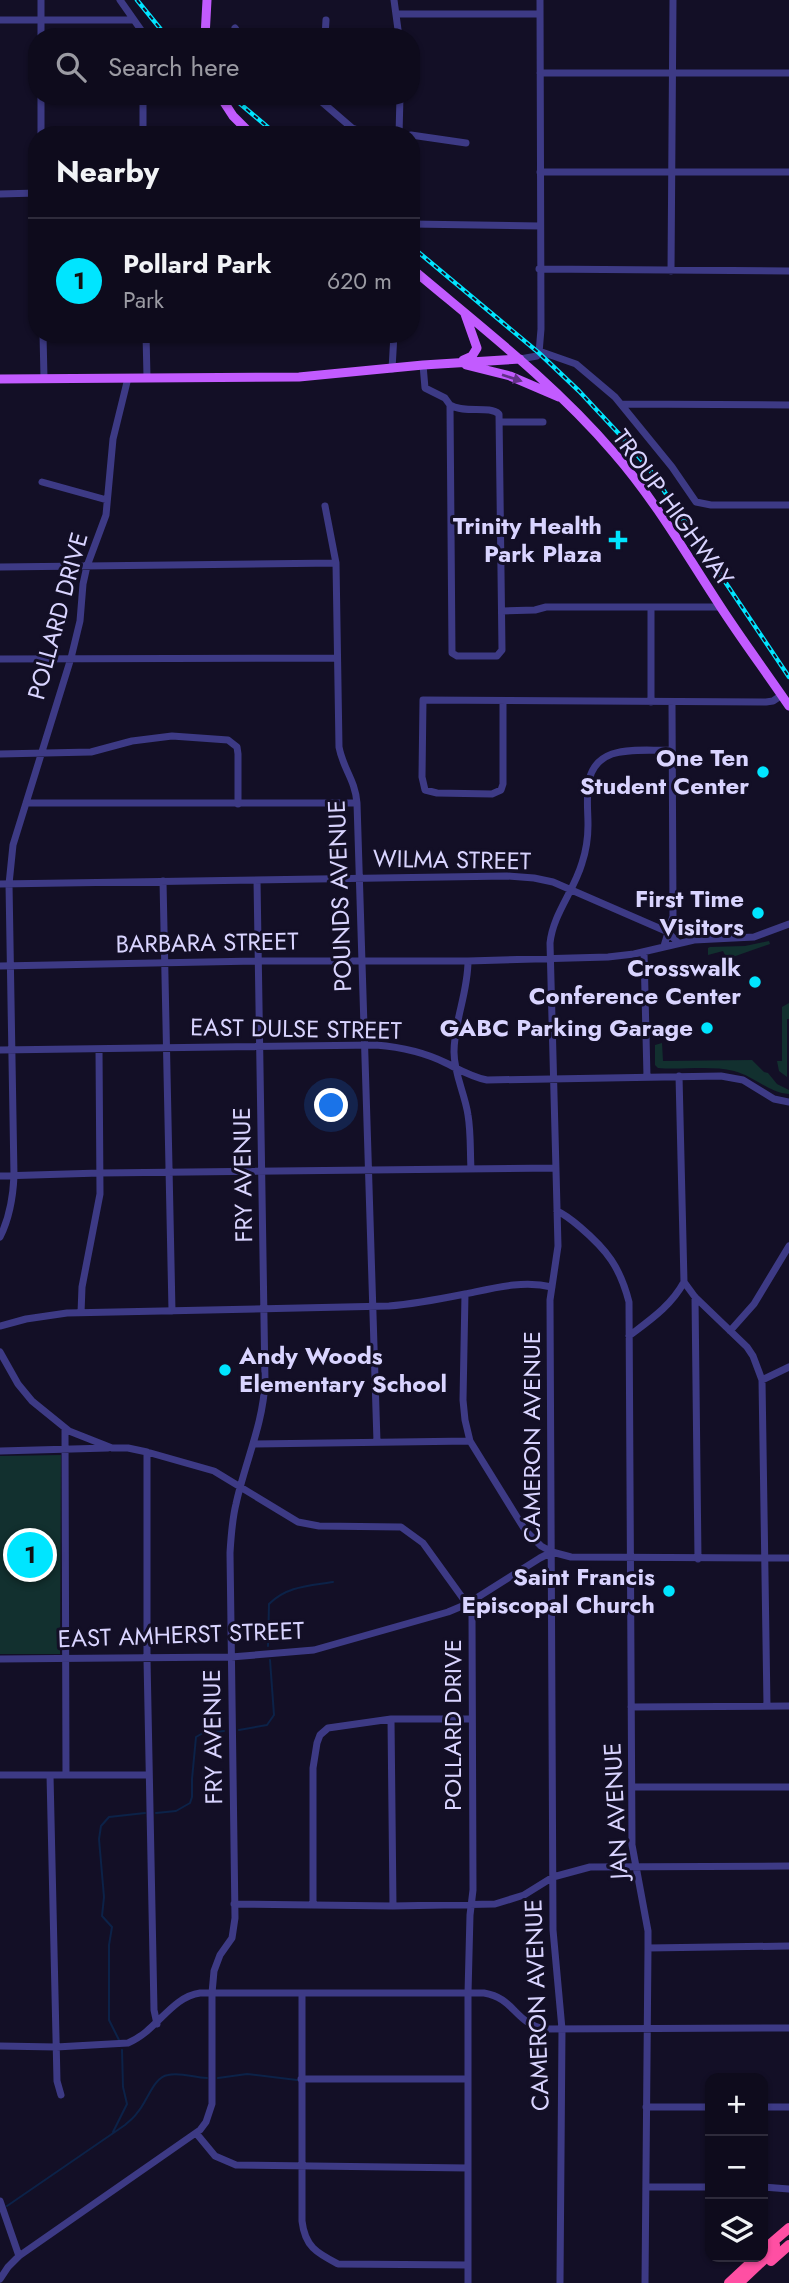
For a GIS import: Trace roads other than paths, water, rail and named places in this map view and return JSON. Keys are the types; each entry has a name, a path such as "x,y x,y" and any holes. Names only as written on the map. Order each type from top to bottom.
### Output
{"highway":[{"path":"768,2247 789,2228"},
{"path":"739,2283 774,2250 775,2245 772,2243"},
{"path":"748,2283 789,2245"},
{"path":"729,2283 752,2262"}],"main road":[{"path":"205,28 207,0"},
{"path":"226,105 242,126"},
{"name":"TROUP HIGHWAY","path":"420,275 543,378 635,479 789,706"},
{"path":"458,363 472,356 477,348 464,312"},
{"path":"0,379 299,377 520,359"},
{"path":"458,363 510,376 564,399"}],"street":[{"path":"41,0 41,28"},
{"path":"120,0 138,28"},
{"path":"394,0 398,28"},
{"path":"520,359 537,356 539,351 540,0"},
{"path":"671,271 673,0"},
{"path":"396,13 540,14"},
{"path":"0,20 132,20"},
{"path":"326,20 326,28"},
{"path":"540,72 789,73"},
{"path":"41,105 41,126"},
{"path":"143,105 143,126"},
{"path":"327,105 350,126"},
{"path":"399,126 400,105"},
{"path":"420,136 466,143"},
{"path":"540,172 789,172"},
{"path":"0,194 28,193"},
{"path":"420,224 540,226"},
{"path":"539,270 789,271"},
{"path":"43,343 44,378"},
{"path":"146,343 147,377"},
{"path":"392,369 393,343"},
{"path":"539,351 565,359 586,370 621,404 672,467 696,502 711,505 789,505"},
{"path":"423,365 425,388 462,410 497,411 500,422 500,655 457,656 452,653 450,405"},
{"name":"POLLARD DRIVE","path":"0,1237 13,1199 14,1176 11,966 4,884 13,845 71,659 80,621 87,566 106,515 113,439 128,377"},
{"path":"621,404 789,405"},
{"path":"500,422 543,422"},
{"path":"42,482 107,500"},
{"name":"POUNDS AVENUE","path":"325,506 337,563 339,747 343,762 354,782 357,803 377,1442"},
{"path":"0,567 337,563"},
{"path":"502,611 546,607 720,607"},
{"path":"651,607 651,702"},
{"path":"0,659 337,658"},
{"path":"503,702 503,784 499,792 437,793 425,790 422,777 423,700 770,701 782,695"},
{"path":"664,946 673,916 672,702"},
{"path":"0,754 91,752 132,741 172,736 228,740 237,747 238,804"},
{"name":"CAMERON AVENUE","path":"561,2283 562,2029 554,1948 553,1877 552,1287 558,1247 550,958 552,929 580,870 585,851 588,830 587,788 592,771 604,758 612,754 672,750"},
{"path":"26,803 357,803"},
{"name":"WILMA STREET","path":"4,884 507,876 534,878 553,883 668,932 678,943"},
{"name":"FRY AVENUE","path":"0,2279 19,2256 196,2133 206,2122 212,2104 212,1993 217,1962 232,1938 235,1919 230,1553 240,1488 255,1444 264,1401 265,1308 257,880"},
{"path":"163,881 172,1311"},
{"name":"BARBARA STREET","path":"0,966 257,961 468,961 617,956 694,940 754,937 789,924"},
{"path":"644,952 647,1077"},
{"path":"468,961 468,983 455,1035 455,1068 468,1113 471,1169"},
{"name":"EAST DULSE STREET","path":"0,1050 364,1045 396,1047 413,1050 487,1080 732,1077 749,1083 774,1099 789,1102"},
{"path":"81,1313 82,1287 98,1212 99,1049"},
{"path":"629,1336 663,1310 677,1296 684,1282 679,1076"},
{"path":"0,1176 556,1168"},
{"name":"JAN AVENUE","path":"557,1211 594,1239 611,1257 629,1302 632,1845 648,1931 645,2283"},
{"path":"730,1331 754,1304 789,1246"},
{"path":"684,1282 695,1297 753,1356 762,1381 767,1706"},
{"path":"0,1326 47,1316 81,1313 408,1304 515,1285 538,1284 552,1287"},
{"path":"465,1294 463,1400 470,1441 525,1530 541,1546 571,1558 789,1558"},
{"path":"695,1297 698,1559"},
{"name":"POLLARD DRIVE","path":"0,1352 18,1384 32,1401 65,1428 112,1448 148,1452 214,1471 286,1515 309,1525 401,1527 423,1543 467,1604 471,1614 473,1890 468,1993 468,2283"},
{"path":"762,1381 789,1367"},
{"path":"65,1428 66,1775"},
{"path":"255,1444 470,1441"},
{"path":"0,1451 112,1448"},
{"path":"148,1452 147,1659 154,2010 157,2024"},
{"name":"EAST AMHERST STREET","path":"0,1659 231,1657 314,1650 430,1618 467,1604 552,1552"},
{"path":"631,1707 789,1706"},
{"path":"313,1904 313,1768 320,1735 328,1728 391,1719 471,1719"},
{"path":"391,1719 393,1906"},
{"path":"0,1775 149,1775"},
{"path":"50,1775 57,2081 61,2095"},
{"path":"633,1787 789,1787"},
{"path":"234,1904 495,1904 536,1889 553,1877 590,1867 789,1866"},
{"path":"648,1948 789,1946"},
{"path":"0,2046 128,2043 157,2024 184,1997 200,1993 468,1993 501,1998 519,2018 536,2027 789,2028"},
{"path":"302,1993 303,2232 314,2250 338,2264 468,2264"},
{"path":"301,2079 468,2079"},
{"path":"646,2107 705,2107"},
{"path":"768,2107 789,2107"},
{"path":"196,2133 215,2156 236,2165 468,2168"},
{"path":"646,2187 705,2187"},
{"path":"768,2187 789,2189"},
{"path":"0,2201 19,2256"}],"waterway":[{"path":"268,1646 269,1604 291,1590 333,1582"},
{"path":"239,1730 267,1725 274,1715 270,1660"},
{"path":"156,1813 176,1811 190,1803 196,1737 203,1733 224,1731"},
{"path":"119,2040 109,2020 109,1945 112,1927 102,1916 104,1897 99,1839 101,1826 109,1817 145,1813"},
{"path":"113,2132 127,2104 123,2087 122,2050"},
{"path":"7,2206 125,2125 141,2109 158,2080 178,2074 207,2078"},
{"path":"218,2078 247,2074 297,2080"}],"railway":[{"path":"137,0 160,28"},
{"path":"242,105 266,126"},
{"path":"420,254 539,353 621,436 650,470 789,677"}],"place":[{"name":"Trinity Health Park Plaza","path":"618,540"},
{"name":"One Ten Student Center","path":"763,772"},
{"name":"First Time Visitors","path":"758,913"},
{"name":"Crosswalk Conference Center","path":"755,982"},
{"name":"GABC Parking Garage","path":"707,1028"},
{"name":"Andy Woods Elementary School","path":"225,1370"},
{"name":"Pollard Park","path":"30,1555"},
{"name":"Saint Francis Episcopal Church","path":"669,1591"}]}
